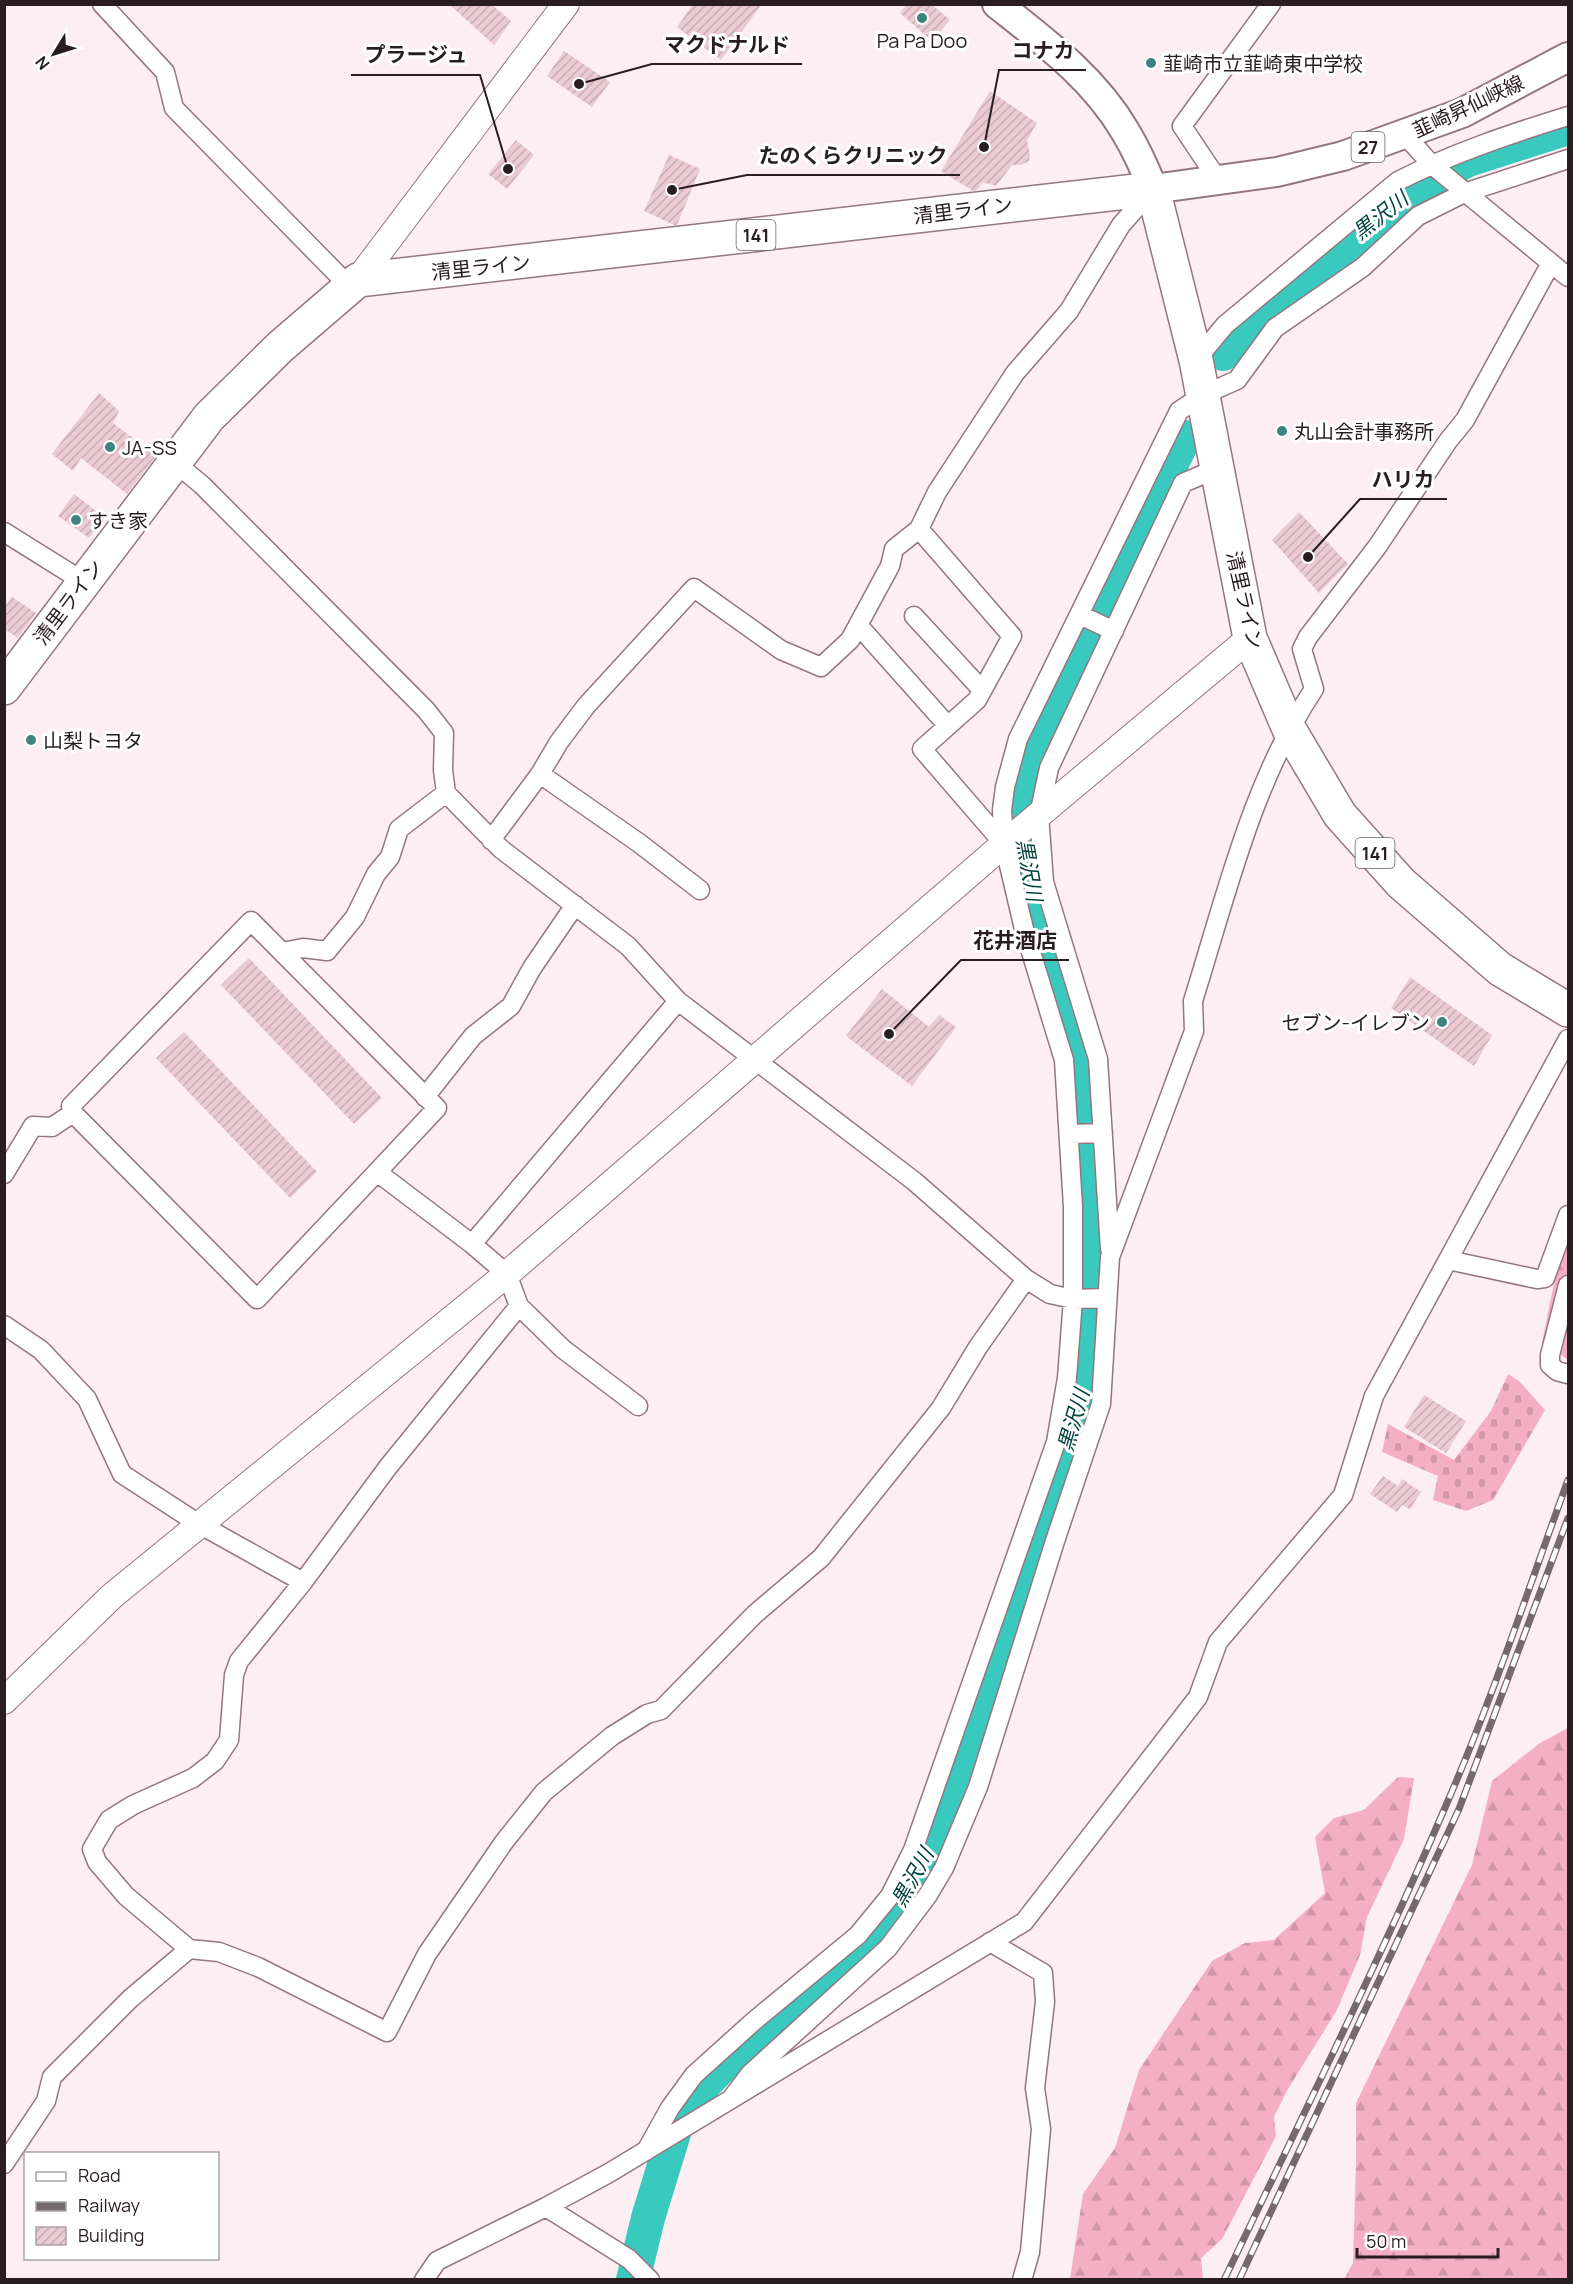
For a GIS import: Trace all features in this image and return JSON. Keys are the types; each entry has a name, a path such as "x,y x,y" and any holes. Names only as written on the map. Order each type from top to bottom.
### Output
{"highway":[{"name":"清里ライン","path":"4,688 209,417 280,347 354,284 1153,189 1196,360 1250,638 1289,729 1340,815 1401,883 1500,969 1569,1010"}],"main road":[{"path":"997,4 1061,55 1098,93 1124,129 1153,189"},
{"name":"韮崎昇仙峡線","path":"1153,189 1277,172 1343,156 1462,113 1569,57"}],"street":[{"path":"102,4 165,72 174,108 354,284 566,4"},
{"path":"1218,180 1182,126 1271,4"},
{"path":"1196,360 1225,325 1398,181 1431,164 1501,137 1569,116"},
{"path":"1405,135 1431,164 1464,193 1569,277"},
{"path":"650,2148 670,2108 694,2075 754,2021 858,1935 890,1896 913,1850 1027,1531 1056,1442 1077,1299 1073,1207 1064,1060 1045,988 1023,929 1004,844 1003,798 1018,739 1084,617 1179,411 1203,395 1237,380 1275,328 1363,267 1418,216 1464,193 1569,159"},
{"path":"491,840 540,774 559,742 586,706 694,588 782,650 821,667 850,640 890,566 894,549 919,529 938,492 1015,373 1069,311 1121,225 1153,189"},
{"path":"731,2099 750,2074 888,1948 934,1886 944,1868 978,1787 1051,1539 1101,1404 1103,1298 1110,1257 1194,1031 1193,1001 1256,803 1289,729 1314,689 1302,649 1308,637 1377,547 1448,441 1465,420 1551,263"},
{"path":"174,462 202,485 426,710 444,733 443,770 446,793 491,840 527,871 628,946 678,1001 753,1061 914,1181 1026,1279 1050,1294 1077,1299 1103,1298"},
{"path":"1110,1257 1098,1059 1070,980 1044,882 1039,815 1049,768 1110,629 1183,483 1218,468"},
{"path":"919,529 1012,636 977,700 922,749 1004,844"},
{"path":"4,532 84,582"},
{"path":"914,616 982,690"},
{"path":"1084,617 1110,629"},
{"path":"858,625 948,726"},
{"path":"4,1701 112,1596 507,1274 1004,844 1250,638"},
{"path":"540,774 639,843 700,890"},
{"path":"283,952 303,948 327,951 355,917 376,874 390,857 399,829 446,793"},
{"path":"425,1096 472,1036 511,1006 532,968 575,905"},
{"path":"251,921 425,1096 437,1108 257,1299 73,1113 71,1106 251,921"},
{"path":"1045,988 1070,980"},
{"path":"472,1244 678,1001"},
{"path":"424,2280 437,2261 546,2207 692,2124 1024,1922 1198,1697 1218,1642 1343,1495 1374,1396 1569,1039"},
{"path":"4,1174 33,1126 52,1127 73,1113"},
{"path":"1069,1134 1102,1133"},
{"path":"377,1172 472,1244 507,1274 519,1306 563,1349 638,1406"},
{"path":"1448,1260 1537,1280 1545,1278 1569,1215"},
{"path":"519,1306 388,1467 303,1582 239,1662 234,1675 229,1740 216,1761 193,1778 133,1805 109,1820 92,1849 97,1862 126,1896 189,1949 219,1952 258,1967 387,2032 427,1954 504,1842 544,1792 612,1736 647,1714 661,1710 755,1614 821,1558 941,1408 978,1347 1026,1279"},
{"path":"1569,1285 1550,1355 1551,1365 1557,1371 1569,1374"},
{"path":"4,1324 41,1350 87,1399 122,1474 199,1524 303,1582"},
{"path":"1027,1531 1051,1539"},
{"path":"990,1942 1043,1972 1045,2002 1035,2088 1041,2129 1030,2252 1022,2280"},
{"path":"4,2164 46,2101 52,2077 131,1998 189,1949"},
{"path":"546,2207 629,2259 648,2277"}],"green space":[{"path":"1568,1213 1568,1357 1567,1359 1542,1343"},
{"path":"1508,1374 1519,1381 1545,1410 1493,1500 1466,1511 1433,1500 1438,1476 1382,1452 1388,1424 1454,1460 1491,1411"},
{"path":"1568,1728 1568,2279 1344,2279 1353,2263 1356,2103 1472,1865 1492,1781 1540,1743"},
{"path":"1398,1777 1414,1778 1404,1839 1367,1917 1360,1955 1337,2010 1288,2089 1274,2117 1276,2136 1222,2239 1201,2258 1203,2279 1070,2279 1083,2194 1115,2148 1139,2070 1212,1961 1245,1943 1274,1940 1325,1893 1315,1837 1334,1818 1364,1810"}],"building":[{"path":"449,4 491,4 511,21 494,45"},
{"path":"693,4 762,4 721,60 677,27"},
{"path":"907,4 931,4 950,20 932,41 900,13"},
{"path":"564,51 610,82 592,107 547,76"},
{"path":"990,91 1037,123 1027,140 1029,161 1021,165 1012,165 996,186 983,182 977,190 973,191 941,171"},
{"path":"516,140 534,155 507,189 488,174"},
{"path":"669,155 700,169 677,225 644,211"},
{"path":"99,393 119,411 113,423 156,456 127,494 81,458 73,471 52,454"},
{"path":"74,494 104,517 89,538 58,516"},
{"path":"1299,512 1348,564 1319,593 1272,540"},
{"path":"12,597 36,613 18,638 4,629 4,608"},
{"path":"249,958 382,1098 354,1124 221,985"},
{"name":"セブン-イレブン","path":"1410,977 1492,1035 1474,1066 1391,1008"},
{"path":"882,989 929,1027 939,1015 956,1027 912,1086 846,1036"},
{"path":"184,1032 317,1172 290,1198 156,1058"},
{"path":"1424,1395 1466,1421 1446,1453 1404,1427"},
{"path":"1383,1476 1398,1486 1402,1479 1421,1492 1410,1509 1402,1505 1397,1512 1370,1494"}],"waterway":[{"name":"黒沢川","path":"1223,354 1247,321 1352,241 1395,201 1410,191 1468,160 1568,128"},
{"name":"黒沢川","path":"633,2280 648,2218 682,2107 735,2053 802,1997 900,1906 926,1859 968,1730 1083,1398 1089,1319 1088,1226 1081,1102 1073,1040 1026,872 1019,788 1041,727 1185,437"}],"railway":[{"path":"1224,2280 1366,1983 1447,1803 1495,1682 1568,1480"},
{"path":"1239,2280 1459,1809 1568,1518"}],"place":[{"name":"Pa Pa Doo","path":"922,18"},
{"name":"韮崎市立韮崎東中学校","path":"1151,63"},
{"name":"マクドナルド","path":"579,84"},
{"name":"コナカ","path":"984,147"},
{"name":"プラージュ","path":"508,169"},
{"name":"たのくらクリニック","path":"672,190"},
{"name":"丸山会計事務所","path":"1282,431"},
{"name":"JA-SS","path":"110,447"},
{"name":"すき家","path":"76,520"},
{"name":"ハリカ","path":"1308,557"},
{"name":"山梨トヨタ","path":"31,740"},
{"name":"セブン-イレブン","path":"1442,1022"},
{"name":"花井酒店","path":"889,1034"}]}
